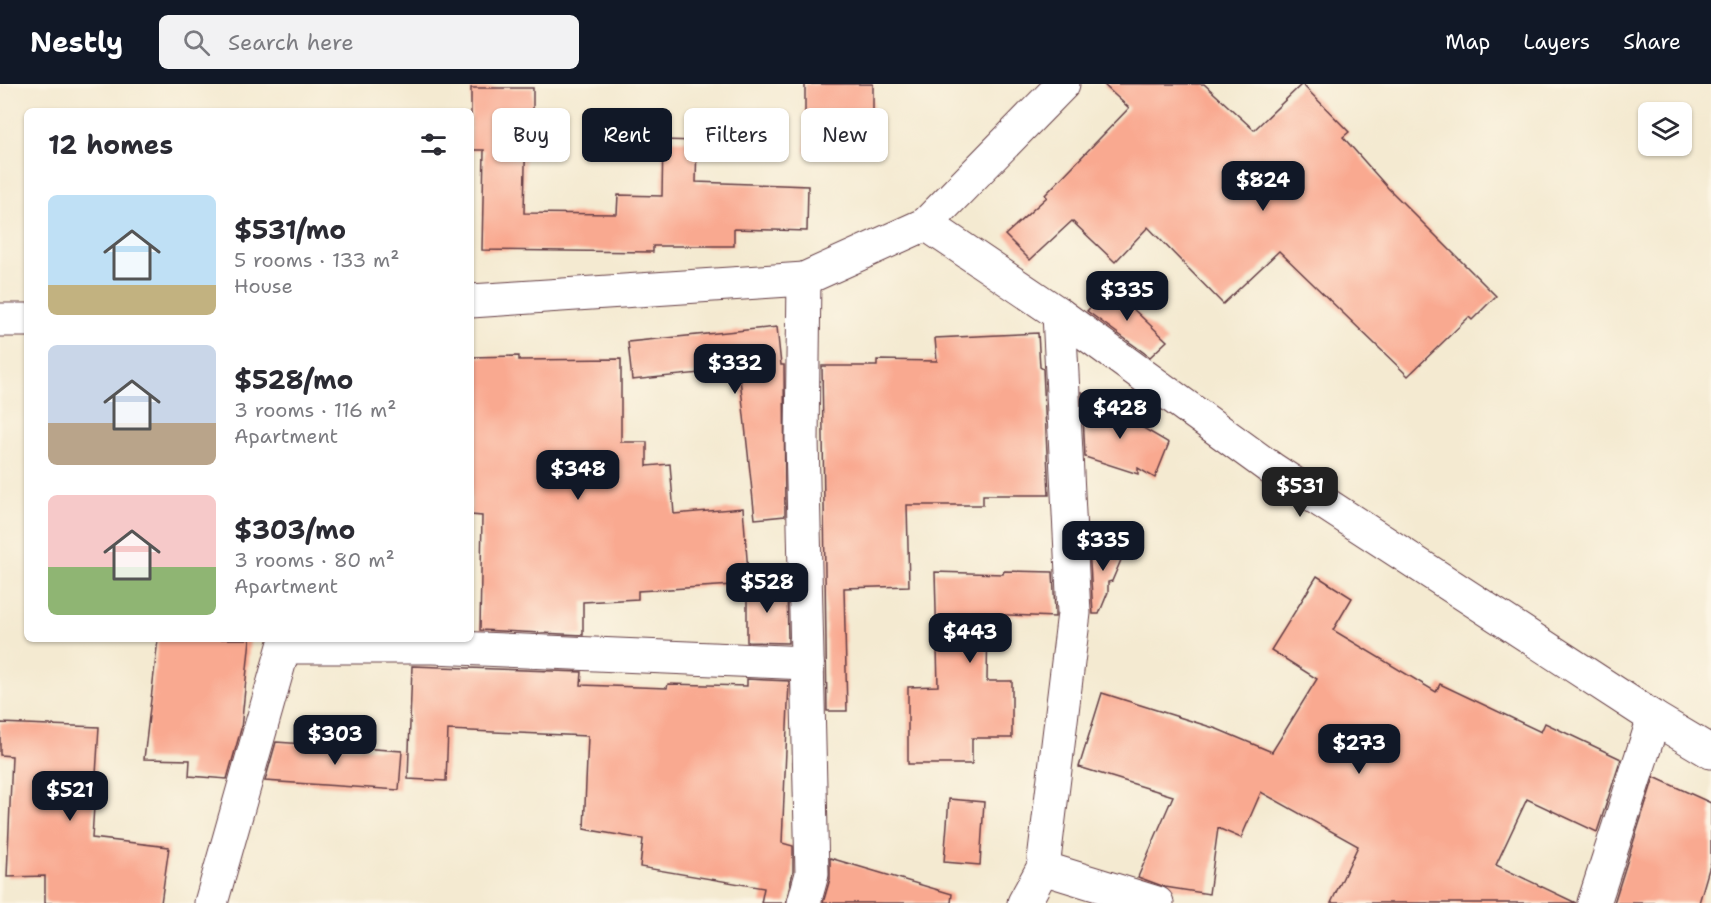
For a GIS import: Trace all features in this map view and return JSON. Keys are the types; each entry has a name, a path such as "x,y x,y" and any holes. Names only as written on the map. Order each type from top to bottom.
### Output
{"street":[{"path":"474,301 804,279 926,224 1063,84"},
{"path":"926,224 1059,314 1272,469 1654,718 1711,752"},
{"path":"804,279 802,439 812,874 804,903"},
{"path":"1024,903 1043,868 1074,613 1059,314"},
{"path":"0,320 24,320"},
{"path":"211,903 286,643 807,663"},
{"path":"1594,903 1654,718"},
{"path":"1043,868 1157,903"}],"building":[{"path":"805,84 873,84 873,108 805,108"},
{"path":"1103,84 1204,84 1254,130 1302,84 1349,132 1343,137 1388,188 1496,296 1472,320 1469,317 1408,376 1279,251 1223,304 1148,227 1115,262 1072,221 1030,260 1005,235 1047,197 1045,195 1129,108"},
{"path":"471,88 533,88 533,108 492,108 492,162 525,162 524,213 617,214 618,195 662,196 663,162 672,162 672,140 684,141 684,162 696,162 696,182 808,186 807,231 734,229 734,246 653,246 653,252 482,250 484,150 474,150 474,108 471,108"},
{"path":"1110,287 1167,341 1150,357 1087,311"},
{"path":"777,327 781,365 784,365 785,516 755,519 739,369 632,380 628,342"},
{"path":"1038,333 1040,367 1043,369 1049,495 983,495 983,505 907,505 909,586 844,588 847,711 827,711 822,366 877,366 877,360 937,361 935,338"},
{"path":"519,356 519,360 621,359 621,442 647,442 647,466 670,464 674,514 743,508 749,584 638,591 638,599 583,602 583,635 480,630 482,516 474,515 474,357"},
{"path":"1082,392 1169,443 1155,478 1138,468 1138,474 1085,457"},
{"path":"1089,546 1127,546 1112,581 1108,582 1108,592 1099,614 1093,614"},
{"path":"1004,571 1053,572 1055,612 1055,617 988,614 987,681 1012,681 1012,738 972,738 972,764 908,764 908,687 938,686 935,572 1003,574"},
{"path":"1317,576 1352,598 1333,630 1436,692 1440,684 1541,732 1545,723 1621,759 1597,832 1527,799 1496,865 1576,903 1331,903 1358,846 1261,792 1241,838 1218,828 1209,894 1165,887 1138,877 1173,796 1079,767 1102,693 1217,729 1272,752 1317,679 1271,650"},
{"path":"747,586 787,586 788,643 747,642"},
{"path":"158,642 250,642 241,729 227,779 189,776 190,760 144,759"},
{"path":"412,666 582,672 581,685 667,688 668,684 747,686 747,679 789,681 782,843 793,846 793,872 786,903 761,903 764,888 640,867 643,839 584,829 588,736 448,730 446,781 408,779"},
{"path":"0,723 99,727 92,838 169,847 161,903 45,903 45,876 7,877 12,756 0,755"},
{"path":"276,742 402,751 399,790 265,781"},
{"path":"1654,777 1711,803 1711,862 1699,903 1614,903"},
{"path":"949,799 984,802 980,865 944,862"},
{"path":"830,858 952,894 951,903 823,903 830,879"}]}
